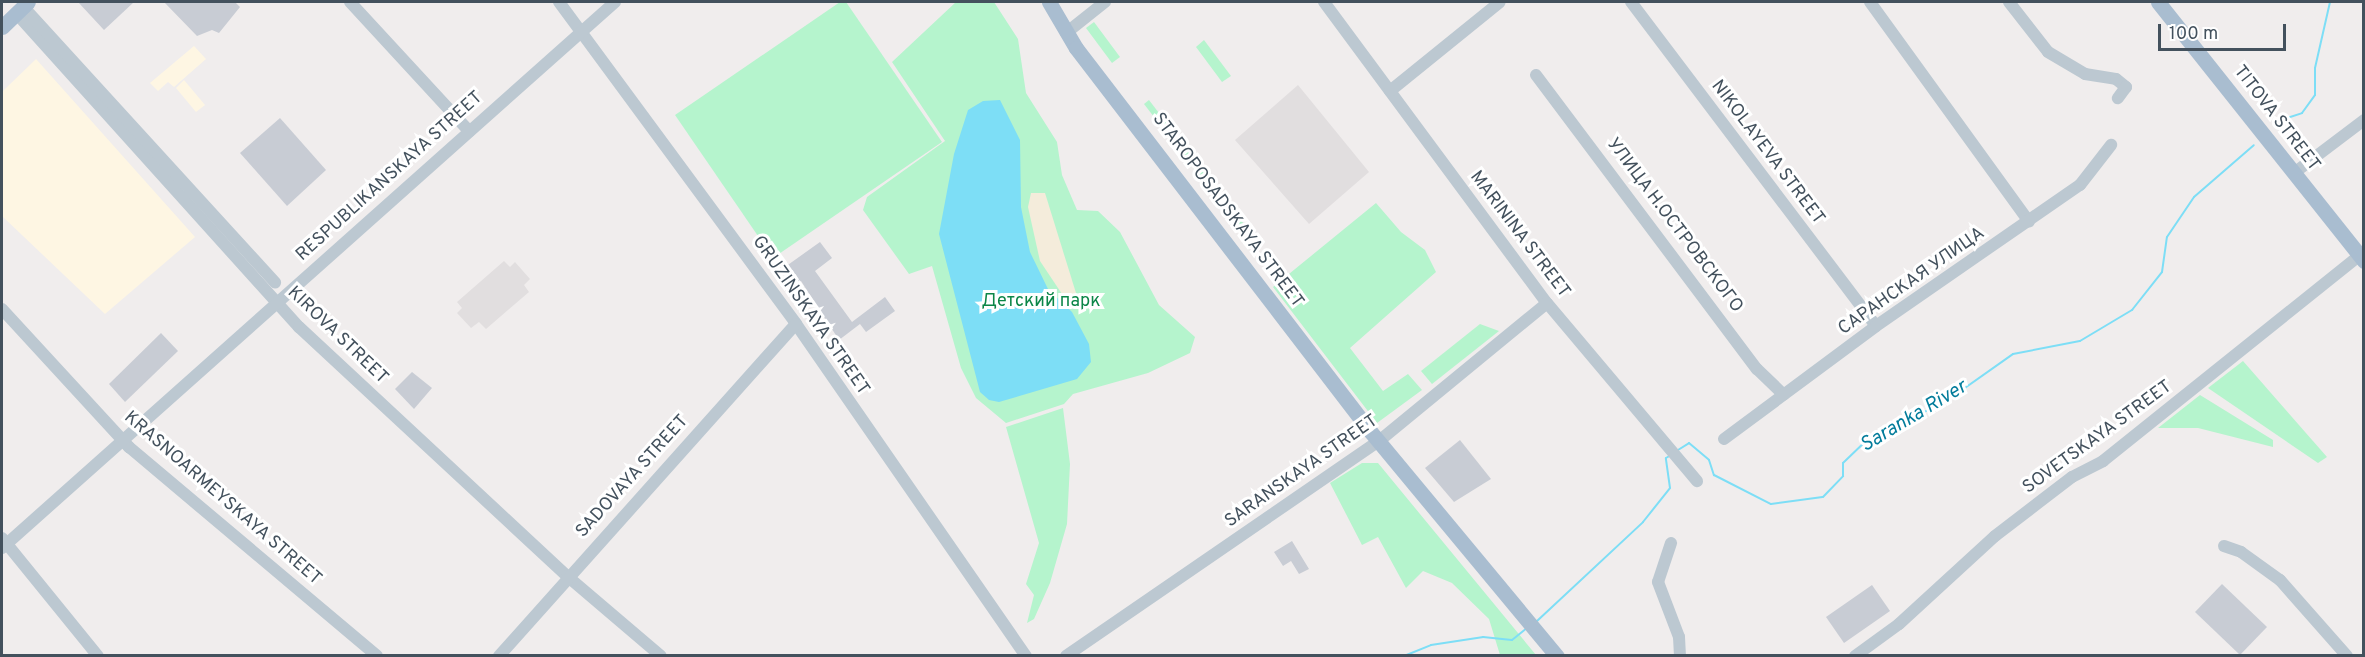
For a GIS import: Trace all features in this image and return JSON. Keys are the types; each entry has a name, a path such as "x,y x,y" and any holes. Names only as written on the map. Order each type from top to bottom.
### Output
{"main road":[{"name":"STAROPOSADSKAYA STREET","path":"1049,2 1066,33 1391,457 1557,656"},
{"name":"TITOVA STREET","path":"2158,2 2362,256"},
{"path":"2,27 24,9"}],"street":[{"path":"350,2 469,131"},
{"name":"GRUZINSKAYA STREET","path":"559,2 582,30 796,324 1026,656"},
{"name":"RESPUBLIKANSKAYA STREET","path":"3,543 615,2"},
{"path":"1066,33 1106,2"},
{"name":"MARININA STREET","path":"1323,2 1547,303 1697,481"},
{"name":"NIKOLAYEVA STREET","path":"1631,2 1876,326"},
{"path":"1869,2 2029,222"},
{"path":"2009,2 2048,52 2085,74 2116,79 2126,87 2118,98"},
{"path":"1390,91 1494,3"},
{"path":"24,9 275,282"},
{"name":"KIROVA STREET","path":"24,9 276,302 567,576 661,656"},
{"name":"УЛИЦА Н.ОСТРОВСКОГО","path":"1536,75 1757,369 1784,395"},
{"path":"2294,174 2364,120"},
{"name":"САРАНСКАЯ УЛИЦА","path":"1724,439 1876,326 2080,185 2111,145"},
{"name":"SOVETSKAYA STREET","path":"1855,656 1899,624 1995,536 2072,477 2130,440 2362,256"},
{"name":"SARANSKAYA STREET","path":"1066,656 1379,441 1547,303"},
{"name":"KRASNOARMEYSKAYA STREET","path":"2,309 121,439 377,656"},
{"name":"SADOVAYA STREET","path":"499,656 567,576 796,324"},
{"path":"3,543 98,656"},
{"path":"1671,543 1658,582 1679,637 1680,656"},
{"path":"2224,546 2241,552 2280,580 2347,656"}],"shaded area":[{"path":"194,46 206,59 174,87 168,82 158,91 150,83"},
{"path":"36,59 195,237 105,314 2,216 2,92"},
{"path":"184,80 205,105 196,112 176,88"},
{"path":"1298,85 1369,172 1309,224 1235,140"},
{"path":"504,261 510,267 515,262 530,279 524,285 529,292 486,329 479,322 471,328 457,313 462,308 457,302"}],"green space":[{"path":"840,2 846,2 942,142 773,258 675,115"},
{"name":"Детский парк","path":"956,2 994,2 1018,39 1026,93 1057,142 1062,175 1077,210 1098,211 1120,232 1159,305 1195,337 1190,353 1148,373 1073,394 1064,404 1006,423 976,398 961,368 932,266 909,274 863,210 867,197 945,141 892,62"},
{"path":"1094,22 1120,57 1112,63 1086,28"},
{"path":"1204,40 1231,76 1222,82 1196,47"},
{"path":"1149,100 1260,245 1255,248 1144,104"},
{"path":"1376,203 1401,232 1425,250 1436,272 1350,348 1383,391 1408,374 1422,390 1377,423 1273,287"},
{"path":"1480,324 1499,331 1432,384 1421,371"},
{"path":"2243,361 2327,457 2318,463 2208,388"},
{"path":"2200,395 2273,440 2273,447 2198,428 2158,428"},
{"path":"1063,408 1070,464 1067,524 1050,583 1034,619 1027,623 1034,595 1026,584 1039,543 1006,427"},
{"path":"1362,463 1378,463 1536,655 1500,655 1489,619 1452,583 1423,571 1406,588 1378,537 1362,545 1330,483"}],"sand":[{"path":"1031,193 1045,193 1076,293 1064,297 1040,261 1028,207"}],"water":[{"path":"1000,100 1020,140 1021,207 1030,252 1048,289 1072,312 1089,344 1091,362 1077,379 999,402 989,400 980,392 939,234 954,154 968,110 983,101"}],"building":[{"path":"78,2 134,2 104,30"},
{"path":"164,2 235,2 240,7 219,33 212,30 197,36"},
{"path":"280,118 326,170 287,206 240,153"},
{"path":"820,242 832,258 815,271 852,322 885,297 895,311 866,332 860,324 839,340 801,281 797,284 785,267"},
{"path":"161,333 178,351 125,402 109,384"},
{"path":"412,372 432,388 414,409 395,389"},
{"path":"1460,440 1491,479 1454,502 1425,468"},
{"path":"1292,541 1309,569 1299,574 1291,561 1283,566 1274,552"},
{"path":"2222,584 2267,627 2240,655 2195,612"},
{"path":"1872,585 1890,611 1844,643 1826,617"}],"waterway":[{"name":"Saranka River","path":"2284,119 2302,113 2315,95 2315,68 2330,2"},
{"name":"Saranka River","path":"1678,450 1689,443 1709,460 1714,475 1771,504 1823,497 1843,476 1843,463 1868,439 1945,402 2013,354 2080,341 2132,310 2162,272 2167,237 2194,197 2254,145"},
{"name":"Saranka River","path":"1537,621 1643,522 1670,488 1666,458 1671,455"},
{"name":"Saranka River","path":"1404,656 1431,645 1483,637 1512,640 1527,628"}]}
